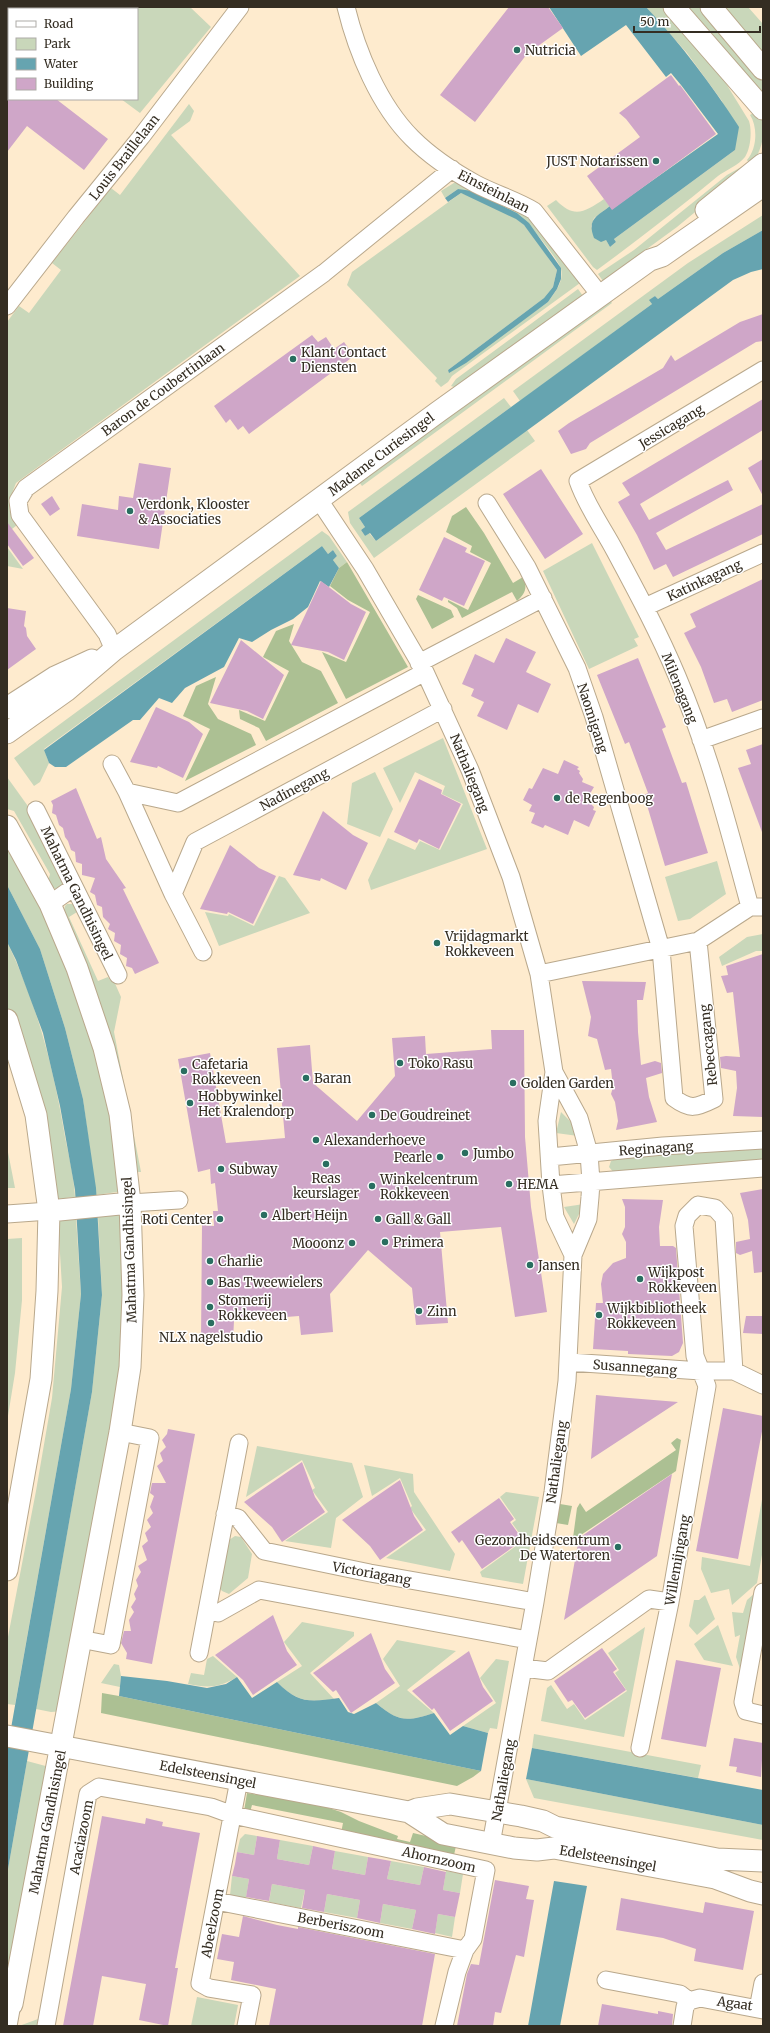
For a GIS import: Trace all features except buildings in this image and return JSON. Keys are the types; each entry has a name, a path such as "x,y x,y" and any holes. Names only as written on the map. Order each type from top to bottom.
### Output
{"street":[{"name":"Louis Braillelaan","path":"7,306 76,217 141,137 240,7"},
{"name":"Einsteinlaan","path":"346,7 360,52 377,89 395,117 413,139 452,169 478,185 521,203 534,211 600,295"},
{"path":"674,7 763,109"},
{"path":"711,7 763,69"},
{"name":"Madame Curiesingel","path":"650,260 657,249 763,164"},
{"name":"Baron de Coubertinlaan","path":"114,650 107,634 20,515 18,501 26,488 324,273 452,169"},
{"name":"Madame Curiesingel","path":"7,733 66,691 114,650 600,295 650,260 662,256 763,186"},
{"name":"Jessicagang","path":"578,482 763,370"},
{"name":"Milenagang","path":"578,482 584,498 614,549 645,607 677,676 701,740 756,907"},
{"name":"Nathaliegang","path":"319,500 365,569 422,668 443,709 470,770 510,877 539,974 554,1072 547,1121 551,1185 555,1217 573,1255"},
{"name":"Naomigang","path":"487,502 527,567 577,668 594,717 661,949"},
{"name":"Katinkagang","path":"645,607 763,553"},
{"path":"127,792 178,802 422,668 543,598"},
{"name":"Madame Curiesingel","path":"7,708 55,677 114,650"},
{"name":"Nadinegang","path":"173,894 195,842 443,709"},
{"path":"701,740 763,718"},
{"path":"112,764 127,792 173,894 203,952"},
{"name":"Mahatma Gandhisingel","path":"36,810 118,975"},
{"name":"Mahatma Gandhisingel","path":"7,826 50,904 77,968 104,1048 120,1114 130,1203 133,1295 130,1367 120,1432 80,1639 61,1747 9,2003"},
{"path":"50,904 74,887"},
{"path":"539,974 698,941 756,907"},
{"name":"Rebeccagang","path":"661,949 674,1098 686,1107 700,1106 714,1099 698,941"},
{"path":"7,1020 36,1115 49,1211 47,1291 41,1379 7,1570"},
{"name":"Nathaliegang","path":"491,1844 535,1602 553,1492 569,1362 573,1255 588,1219 591,1182 589,1153 579,1118 554,1072"},
{"name":"Reginagang","path":"550,1157 663,1146 763,1140"},
{"path":"551,1185 763,1168"},
{"path":"7,1214 179,1200"},
{"name":"Susannegang","path":"701,1371 695,1356 684,1226 687,1216 698,1205 715,1208 724,1218 734,1371"},
{"name":"Susannegang","path":"569,1362 701,1371 734,1371 763,1385"},
{"name":"Willemijngang","path":"640,1748 670,1602 707,1386 701,1371"},
{"path":"80,1639 111,1645 150,1438 120,1432"},
{"path":"199,1653 239,1443"},
{"name":"Victoriagang","path":"225,1514 238,1518 264,1551 370,1573 535,1602"},
{"path":"207,1611 218,1613 259,1590 528,1640"},
{"path":"763,1592 743,1702 746,1711 763,1715"},
{"path":"523,1668 548,1671 649,1599 670,1602"},
{"name":"Edelsteensingel","path":"7,1736 409,1812 443,1834 491,1844 537,1850 554,1848 716,1878 750,1891 763,1894"},
{"name":"Abeelzoom","path":"239,1780 200,1983 209,1988 252,1995 246,2026"},
{"name":"Acaciazoom","path":"46,2026 88,1794 99,1787 211,1807 233,1815"},
{"name":"Edelsteensingel","path":"409,1812 417,1809 450,1804 497,1811 543,1821 555,1827 717,1858 763,1861"},
{"name":"Ahornzoom","path":"233,1815 486,1870 473,1939 465,1950 457,1972 444,2026"},
{"name":"Berberiszoom","path":"216,1901 465,1950"},
{"path":"606,1980 680,1994 689,2001 685,2007 682,2026"},
{"name":"Agaat","path":"689,2001 700,1998 760,2009 763,1983"},
{"path":"8,2026 9,2003"}],"green space":[{"path":"190,7 211,27 140,113 122,100 138,100 138,8 32,8"},
{"path":"646,7 665,7 711,59 749,121 751,134 750,144 745,157 739,162 718,176 597,270 593,267 547,206 556,200 568,210 580,212 604,199 610,206 594,218 591,227 606,240 610,247 616,242 614,239 735,150 722,101 687,53"},
{"path":"685,7 705,7 763,76 763,96"},
{"path":"718,7 748,7 763,24 763,60"},
{"path":"189,104 194,111 190,121 171,135 300,276 16,483 9,504 11,514 17,525 7,533 7,322 19,306 29,313 61,270 52,263 111,188 120,195"},
{"path":"758,110 763,123 764,131 761,146 751,166 747,160 753,150 755,132 753,120 750,115"},
{"path":"743,166 746,170 677,227 603,281 598,274 634,250 727,175"},
{"path":"457,181 524,210 580,283 452,376 448,382 441,387 435,381 437,378 347,285 352,272 461,193 503,211 519,220 524,225 557,270 553,287 544,298 448,370 450,372 548,302 560,283 562,274 559,264 549,249 528,223 518,214 496,203 458,189 445,198 441,191"},
{"path":"763,215 763,230 723,253 658,299 655,296 650,300 652,304 520,401 513,391 688,263"},
{"path":"578,289 583,296 457,388 451,386 456,379"},
{"path":"609,299 612,303 362,486 359,482"},
{"path":"504,398 511,407 359,518 365,527 361,530 365,536 369,533 376,541 527,430 535,441 374,558 350,523 348,512"},
{"path":"466,507 484,533 513,583 523,577 525,581 525,590 517,601 512,592 462,618 457,608 448,602 448,600 468,610 491,563 470,552 472,546 446,532 452,516"},
{"path":"322,531 329,536 347,562 339,568 333,560 337,556 333,550 328,554 322,546 44,749 49,763 40,782 34,786 14,758"},
{"path":"592,543 639,637 634,639 638,646 589,669 543,571"},
{"path":"7,547 23,569 7,566"},
{"path":"347,562 408,667 346,699 322,652 346,662 370,612 348,600 330,586 339,568"},
{"path":"418,595 451,610 454,617 432,629 416,599"},
{"path":"294,624 289,641 302,662 321,671 338,703 266,741 259,728 240,719 239,710 265,721 289,671 263,657 276,631"},
{"path":"216,677 208,704 218,719 251,734 256,745 185,781 210,729 183,716 196,686"},
{"path":"443,738 487,849 371,890 368,880 388,838 415,850 420,841 440,850 463,804 442,794 445,786 415,772 400,803 383,768"},
{"path":"375,772 393,809 380,837 347,824 352,783"},
{"path":"7,777 30,809 64,885 58,890 47,885 50,874 14,811 7,809"},
{"path":"7,837 76,984 115,1126 124,1191 96,1195 83,1099 65,1028 40,949 7,885"},
{"path":"717,861 726,894 690,919 678,921 665,877"},
{"path":"279,876 285,878 310,913 219,946 205,912 228,916 229,914 254,926"},
{"path":"67,904 74,904 77,912 69,917 98,981 108,977 110,980 113,979 121,997 114,1032 141,1172 136,1172 63,915"},
{"path":"763,934 763,951 756,951 722,966 719,957 747,937"},
{"path":"7,942 18,965 36,1013 50,1062 74,1182 75,1197 56,1199 16,1031 7,1009"},
{"path":"561,1112 574,1125 578,1136 556,1133"},
{"path":"763,1143 763,1159 615,1174 609,1167 611,1161 622,1156"},
{"path":"7,1147 15,1188 7,1188"},
{"path":"584,1204 574,1224 564,1207"},
{"path":"126,1214 121,1396 64,1711 51,1712 36,1709 92,1392 102,1295 98,1216"},
{"path":"76,1218 81,1294 71,1389 15,1705 7,1704 7,1642 52,1398 62,1287 58,1220"},
{"path":"22,1238 22,1300 15,1373 7,1422 7,1239"},
{"path":"677,1438 681,1440 676,1471 575,1539 573,1538 577,1508 580,1503 586,1512 676,1450 671,1443"},
{"path":"257,1446 352,1463 363,1497 336,1518 331,1548 285,1541 328,1512 312,1490 315,1488 302,1460 246,1497"},
{"path":"364,1465 413,1474 414,1492 455,1554 450,1571 386,1558 426,1530 410,1508 412,1506 400,1478 372,1496"},
{"path":"506,1492 539,1497 523,1584 482,1577 480,1572 524,1540 512,1523 516,1520 500,1497"},
{"path":"763,1494 763,1549 757,1583 732,1605 729,1589 711,1593 701,1569 702,1557 750,1566"},
{"path":"560,1504 572,1506 568,1525 556,1523"},
{"path":"235,1536 241,1537 252,1554 248,1578 229,1594 222,1591 219,1587 229,1540"},
{"path":"755,1593 740,1669 736,1657 740,1635 735,1637 732,1612 743,1613 747,1600"},
{"path":"705,1595 715,1619 697,1635 689,1626 694,1600 699,1600"},
{"path":"302,1622 354,1632 354,1636 310,1673 334,1699 317,1701 296,1697 277,1682 302,1666 284,1642"},
{"path":"718,1625 733,1666 704,1660 694,1644"},
{"path":"645,1627 624,1737 541,1721 547,1688 551,1685 567,1709 574,1704 585,1720 627,1691 615,1673 619,1670 608,1653"},
{"path":"397,1640 456,1651 407,1690 434,1713 409,1719 397,1717 376,1703 400,1686 383,1659"},
{"path":"213,1656 237,1677 231,1681 213,1686 188,1684 191,1673 204,1675 207,1659"},
{"path":"496,1659 509,1661 497,1729 490,1728 488,1733 463,1726 496,1703 480,1678"},
{"path":"114,1664 119,1665 121,1676 120,1687 101,1683"},
{"path":"102,1693 481,1771 457,1786 101,1713"},
{"path":"534,1734 701,1765 698,1778 532,1748"},
{"path":"27,1761 53,1768 7,1990 7,1875"},
{"path":"526,1779 763,1825 763,1840 534,1798"},
{"path":"247,1793 317,1804 341,1812 359,1821 398,1836 397,1839 410,1842 413,1833 452,1842 456,1846 454,1855 341,1833 343,1823 252,1805 249,1816 244,1811"},
{"path":"245,1834 257,1836 254,1855 237,1852 240,1839"},
{"path":"280,1840 313,1846 309,1865 277,1859"},
{"path":"335,1851 368,1857 365,1875 332,1869"},
{"path":"391,1861 424,1867 420,1885 387,1879"},
{"path":"446,1871 463,1874 460,1893 443,1890"},
{"path":"232,1876 249,1879 246,1898 230,1895"},
{"path":"272,1884 305,1890 301,1908 269,1902"},
{"path":"327,1894 360,1900 357,1918 324,1912"},
{"path":"383,1904 416,1910 412,1929 380,1923"},
{"path":"438,1914 455,1917 452,1937 435,1933"},
{"path":"197,1997 238,2005 234,2026 191,2026"},
{"path":"38,2019 37,2026 19,2026"}],"water":[{"path":"7,7 33,7 8,8 7,40"},
{"path":"549,7 646,7 696,65 739,127 735,150 614,239 616,242 610,247 606,240 601,242 594,238 592,232 592,222 594,219 610,206 612,209 718,134 671,73 666,77 626,25 581,56"},
{"path":"458,189 472,191 517,213 529,223 561,268 561,279 557,289 548,302 466,363 449,373 448,370 544,298 553,287 557,270 524,225 516,219 461,193 448,202 445,198"},
{"path":"763,230 763,269 751,272 733,280 376,541 370,533 365,536 361,530 365,527 359,518 652,304 649,300 655,296 658,299 723,253"},
{"path":"322,546 328,554 333,550 337,556 333,560 339,568 329,587 320,581 308,607 293,619 252,642 239,638 224,667 185,688 172,703 159,698 140,720 133,720 66,767 55,767 49,763 44,750"},
{"path":"7,885 40,949 65,1028 83,1099 96,1188 102,1295 92,1392 7,1875 7,1751 71,1389 81,1294 75,1190 60,1106 43,1033 16,960 7,942"},
{"path":"121,1676 167,1681 207,1688 226,1684 237,1677 252,1698 277,1682 292,1694 305,1700 339,1698 348,1712 354,1714 376,1703 397,1717 409,1719 434,1713 450,1735 463,1726 488,1733 481,1771 119,1696"},
{"path":"532,1748 763,1790 763,1825 526,1779"},
{"path":"554,1881 587,1886 560,2026 528,2026"}],"place":[{"name":"Nutricia","path":"517,50"},
{"name":"JUST Notarissen","path":"656,161"},
{"name":"Klant Contact Diensten","path":"293,359"},
{"name":"Verdonk, Klooster & Associaties","path":"130,511"},
{"name":"de Regenboog","path":"557,798"},
{"name":"Vrijdagmarkt Rokkeveen","path":"437,943"},
{"name":"Toko Rasu","path":"400,1063"},
{"name":"Cafetaria Rokkeveen","path":"184,1071"},
{"name":"Baran","path":"306,1078"},
{"name":"Golden Garden","path":"513,1083"},
{"name":"Hobbywinkel Het Kralendorp","path":"190,1103"},
{"name":"De Goudreinet","path":"372,1115"},
{"name":"Alexanderhoeve","path":"316,1140"},
{"name":"Jumbo","path":"465,1153"},
{"name":"Pearle","path":"440,1157"},
{"name":"Reas keurslager","path":"326,1164"},
{"name":"Subway","path":"221,1169"},
{"name":"HEMA","path":"509,1184"},
{"name":"Winkelcentrum Rokkeveen","path":"372,1186"},
{"name":"Albert Heijn","path":"264,1215"},
{"name":"Roti Center","path":"220,1219"},
{"name":"Gall & Gall","path":"378,1219"},
{"name":"Primera","path":"385,1242"},
{"name":"Mooonz","path":"352,1243"},
{"name":"Charlie","path":"210,1261"},
{"name":"Jansen","path":"530,1265"},
{"name":"Wijkpost Rokkeveen","path":"640,1279"},
{"name":"Bas Tweewielers","path":"210,1282"},
{"name":"Stomerij Rokkeveen","path":"210,1307"},
{"name":"Zinn","path":"419,1311"},
{"name":"Wijkbibliotheek Rokkeveen","path":"599,1315"},
{"name":"NLX nagelstudio","path":"211,1323"},
{"name":"Gezondheidscentrum De Watertoren","path":"618,1547"}]}
